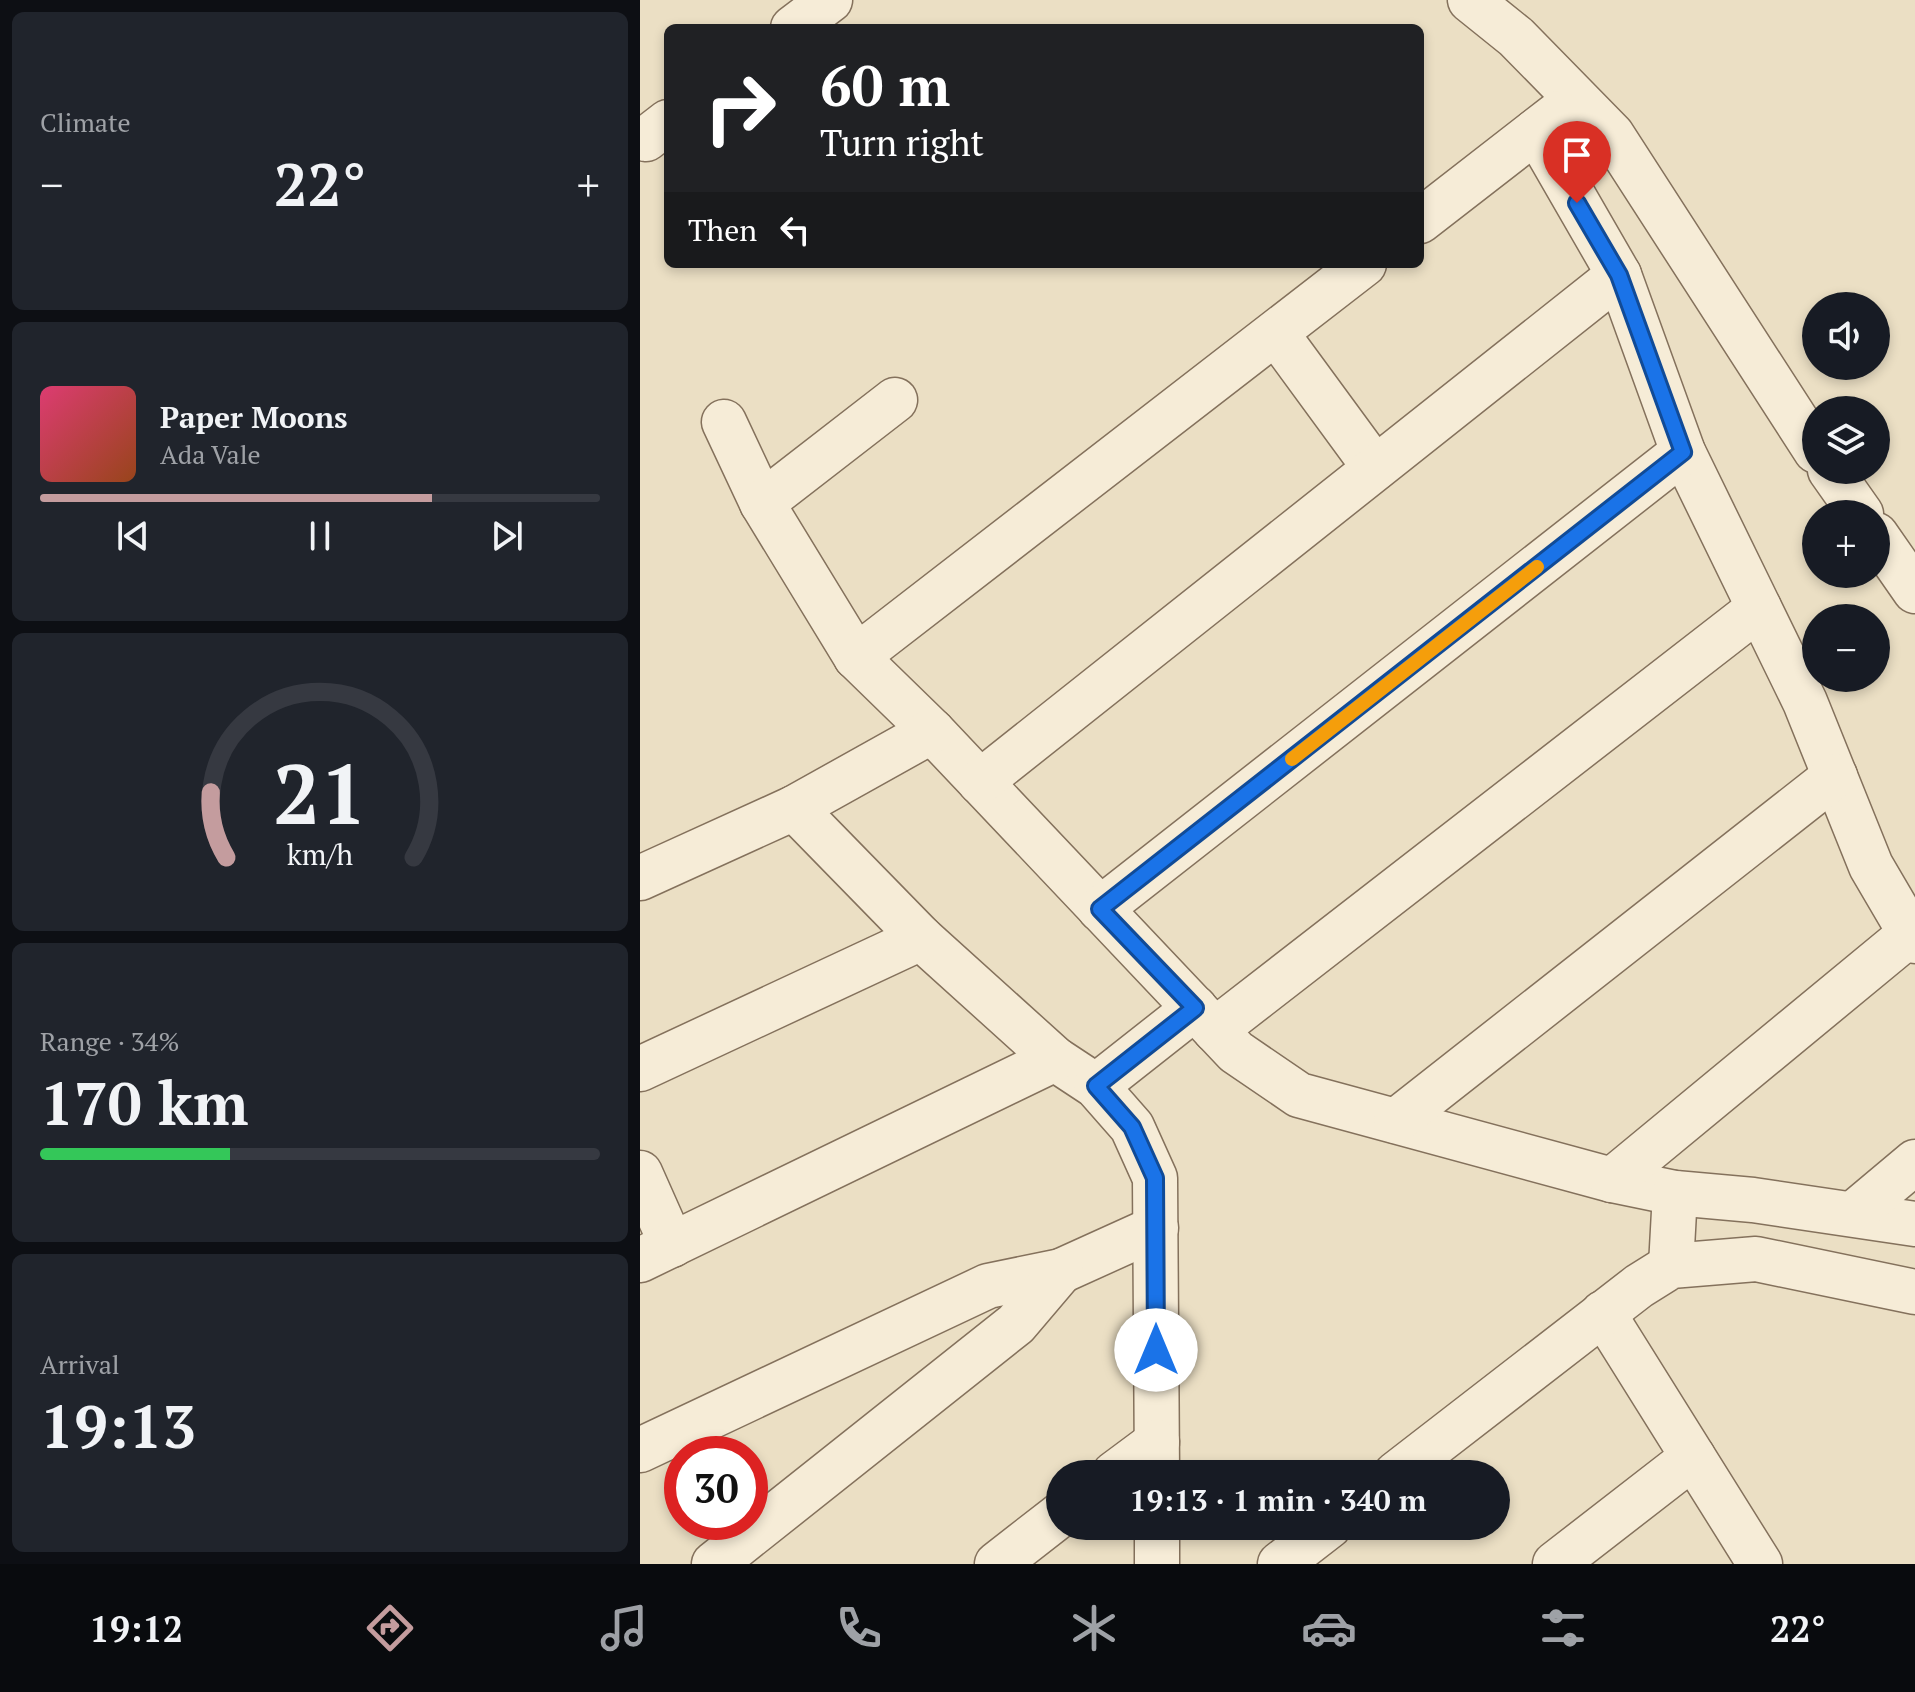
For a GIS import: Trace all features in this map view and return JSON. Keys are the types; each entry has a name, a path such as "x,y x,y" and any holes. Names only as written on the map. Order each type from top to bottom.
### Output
{"street":[{"path":"798,24 830,0"},
{"path":"1476,2 1516,37 1612,135 1802,429"},
{"path":"1424,218 1577,99"},
{"path":"1536,131 1619,275 1683,452 1805,702 1871,866 1913,937 1612,1180"},
{"path":"856,657 1359,268"},
{"path":"980,782 1619,275"},
{"path":"1276,333 1375,468"},
{"path":"762,503 895,400"},
{"path":"724,422 762,503 856,657 932,731 1236,1052 1299,1095 1612,1180 1675,1193 1753,1200 1915,1224"},
{"path":"1100,909 1683,452"},
{"path":"1890,555 1915,591"},
{"path":"1096,1086 1205,1019 1759,608"},
{"path":"640,878 794,808 932,731"},
{"path":"1396,1121 1835,776"},
{"path":"794,808 921,938 1055,1059 1096,1086 1132,1127 1155,1178 1157,1458"},
{"path":"640,1069 921,938"},
{"path":"640,1173 656,1253 1055,1059"},
{"path":"1853,1214 1915,1162"},
{"path":"1671,1266 1675,1193"},
{"path":"640,1450 988,1286 1061,1271 1156,1228"},
{"path":"1414,1460 1603,1313 1671,1266 1756,1259 1915,1292"},
{"path":"714,1564 1016,1324 1061,1271"},
{"path":"1603,1313 1760,1564"},
{"path":"1555,1564 1693,1457"},
{"path":"997,1564 1046,1526"},
{"path":"1157,1540 1157,1564"},
{"path":"1280,1564 1311,1540"}],"slow traffic":[{"path":"1292,759 1537,567"}],"route":[{"path":"1156,1350 1155,1178 1132,1127 1096,1086 1195,1008 1100,909 1683,452 1619,275 1577,203"}]}
